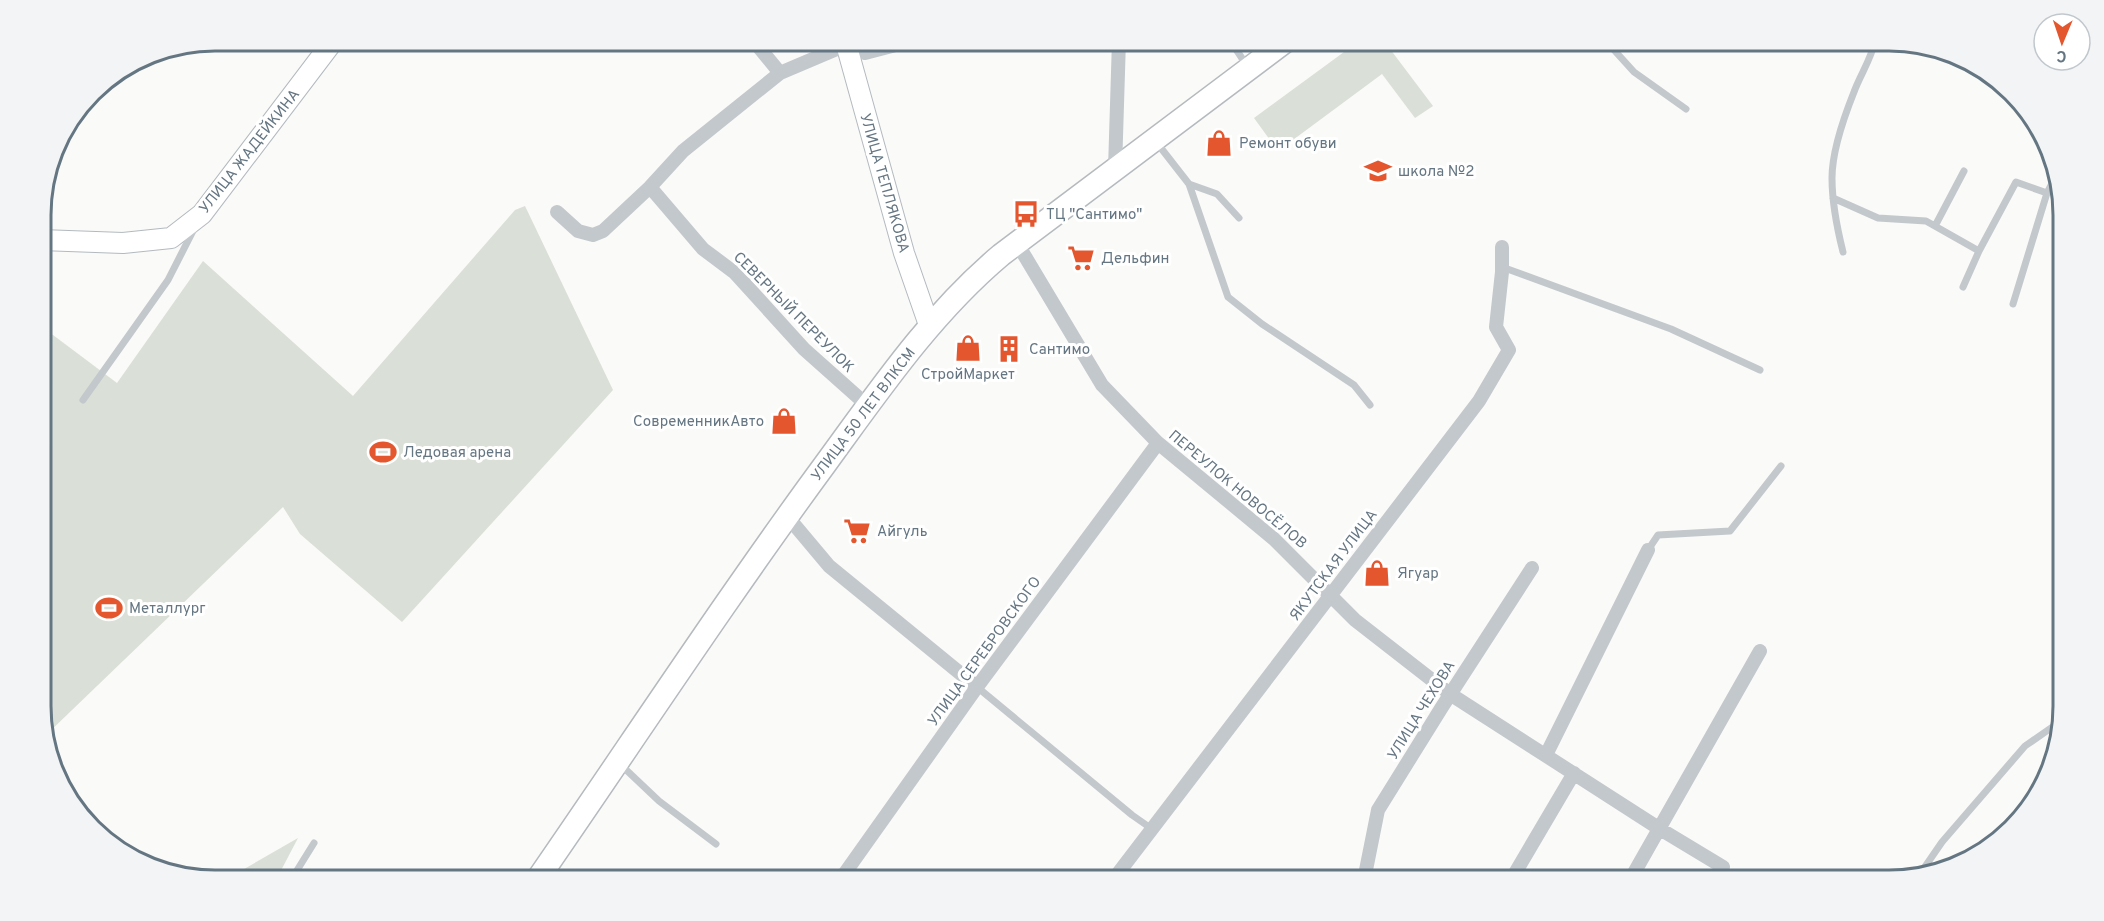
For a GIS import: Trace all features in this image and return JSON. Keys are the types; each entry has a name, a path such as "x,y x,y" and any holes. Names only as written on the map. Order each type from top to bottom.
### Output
{"main road":[{"name":"УЛИЦА 50 ЛЕТ ВЛКСМ","path":"544,870 787,516 929,325 983,270 1155,141 1243,60 1263,51"}],"street":[{"name":"УЛИЦА ЖАДЕЙКИНА","path":"51,240 123,243 171,238 202,214 326,51"},
{"path":"762,51 780,73"},
{"path":"557,212 578,231 592,235 603,231 650,188 683,151 780,73 828,51"},
{"name":"УЛИЦА ТЕПЛЯКОВА","path":"847,51 904,253 929,325"},
{"path":"1115,170 1119,51"},
{"name":"СЕВЕРНЫЙ ПЕРЕУЛОК","path":"650,188 703,249 735,273 804,349 868,406"},
{"name":"ПЕРЕУЛОК НОВОСЁЛОВ","path":"1017,243 1102,385 1158,443 1274,539 1355,620 1450,694 1660,829 1724,867"},
{"name":"ЯКУТСКАЯ УЛИЦА","path":"1120,870 1479,401 1509,350 1496,327 1502,247"},
{"name":"УЛИЦА СЕРЕБРОВСКОГО","path":"847,870 976,687 1158,443"},
{"path":"787,516 829,566 976,687"},
{"path":"1546,755 1648,550"},
{"name":"УЛИЦА ЧЕХОВА","path":"1366,870 1378,810 1532,568"},
{"path":"1636,870 1760,651"},
{"path":"1517,870 1574,773"}],"lane":[{"path":"1237,51 1243,60"},
{"path":"1243,60 1247,51"},
{"path":"1615,51 1634,72 1686,109"},
{"path":"1843,252 1835,220 1832,176 1842,124 1857,82 1872,51"},
{"path":"1155,141 1189,184 1228,297 1262,324 1354,385 1370,405"},
{"path":"1935,226 1964,171"},
{"path":"1963,287 1979,251 2016,182 2047,193"},
{"path":"1189,184 1217,194 1239,218"},
{"path":"2013,304 2050,186"},
{"path":"1833,198 1878,218 1926,221 1979,251"},
{"path":"83,400 168,280 202,214"},
{"path":"1502,267 1671,328 1760,370"},
{"path":"1648,550 1658,535 1730,531 1781,466"},
{"path":"976,687 1132,815 1152,828"},
{"path":"1926,866 1942,842 2025,746 2052,727"},
{"path":"619,762 659,801 716,844"},
{"path":"297,870 314,843"}],"shaded area":[{"path":"1345,51 1392,51 1433,106 1415,118 1382,74 1278,151 1254,118"},
{"name":"Ледовая арена","path":"525,206 613,390 402,622 300,534 283,507 52,729 51,334 117,383 203,261 353,396 515,210"},
{"path":"298,838 281,870 242,870"}],"place":[{"name":"Ремонт обуви","path":"1219,143"},
{"name":"школа №2","path":"1378,171"},
{"name":"ТЦ \"Сантимо\"","path":"1026,214"},
{"name":"Дельфин","path":"1081,258"},
{"name":"СтройМаркет","path":"968,348"},
{"name":"Сантимо","path":"1009,349"},
{"name":"СовременникАвто","path":"784,421"},
{"name":"Ледовая арена","path":"383,452"},
{"name":"Айгуль","path":"857,531"},
{"name":"Ягуар","path":"1377,573"},
{"name":"Металлург","path":"109,608"}]}
